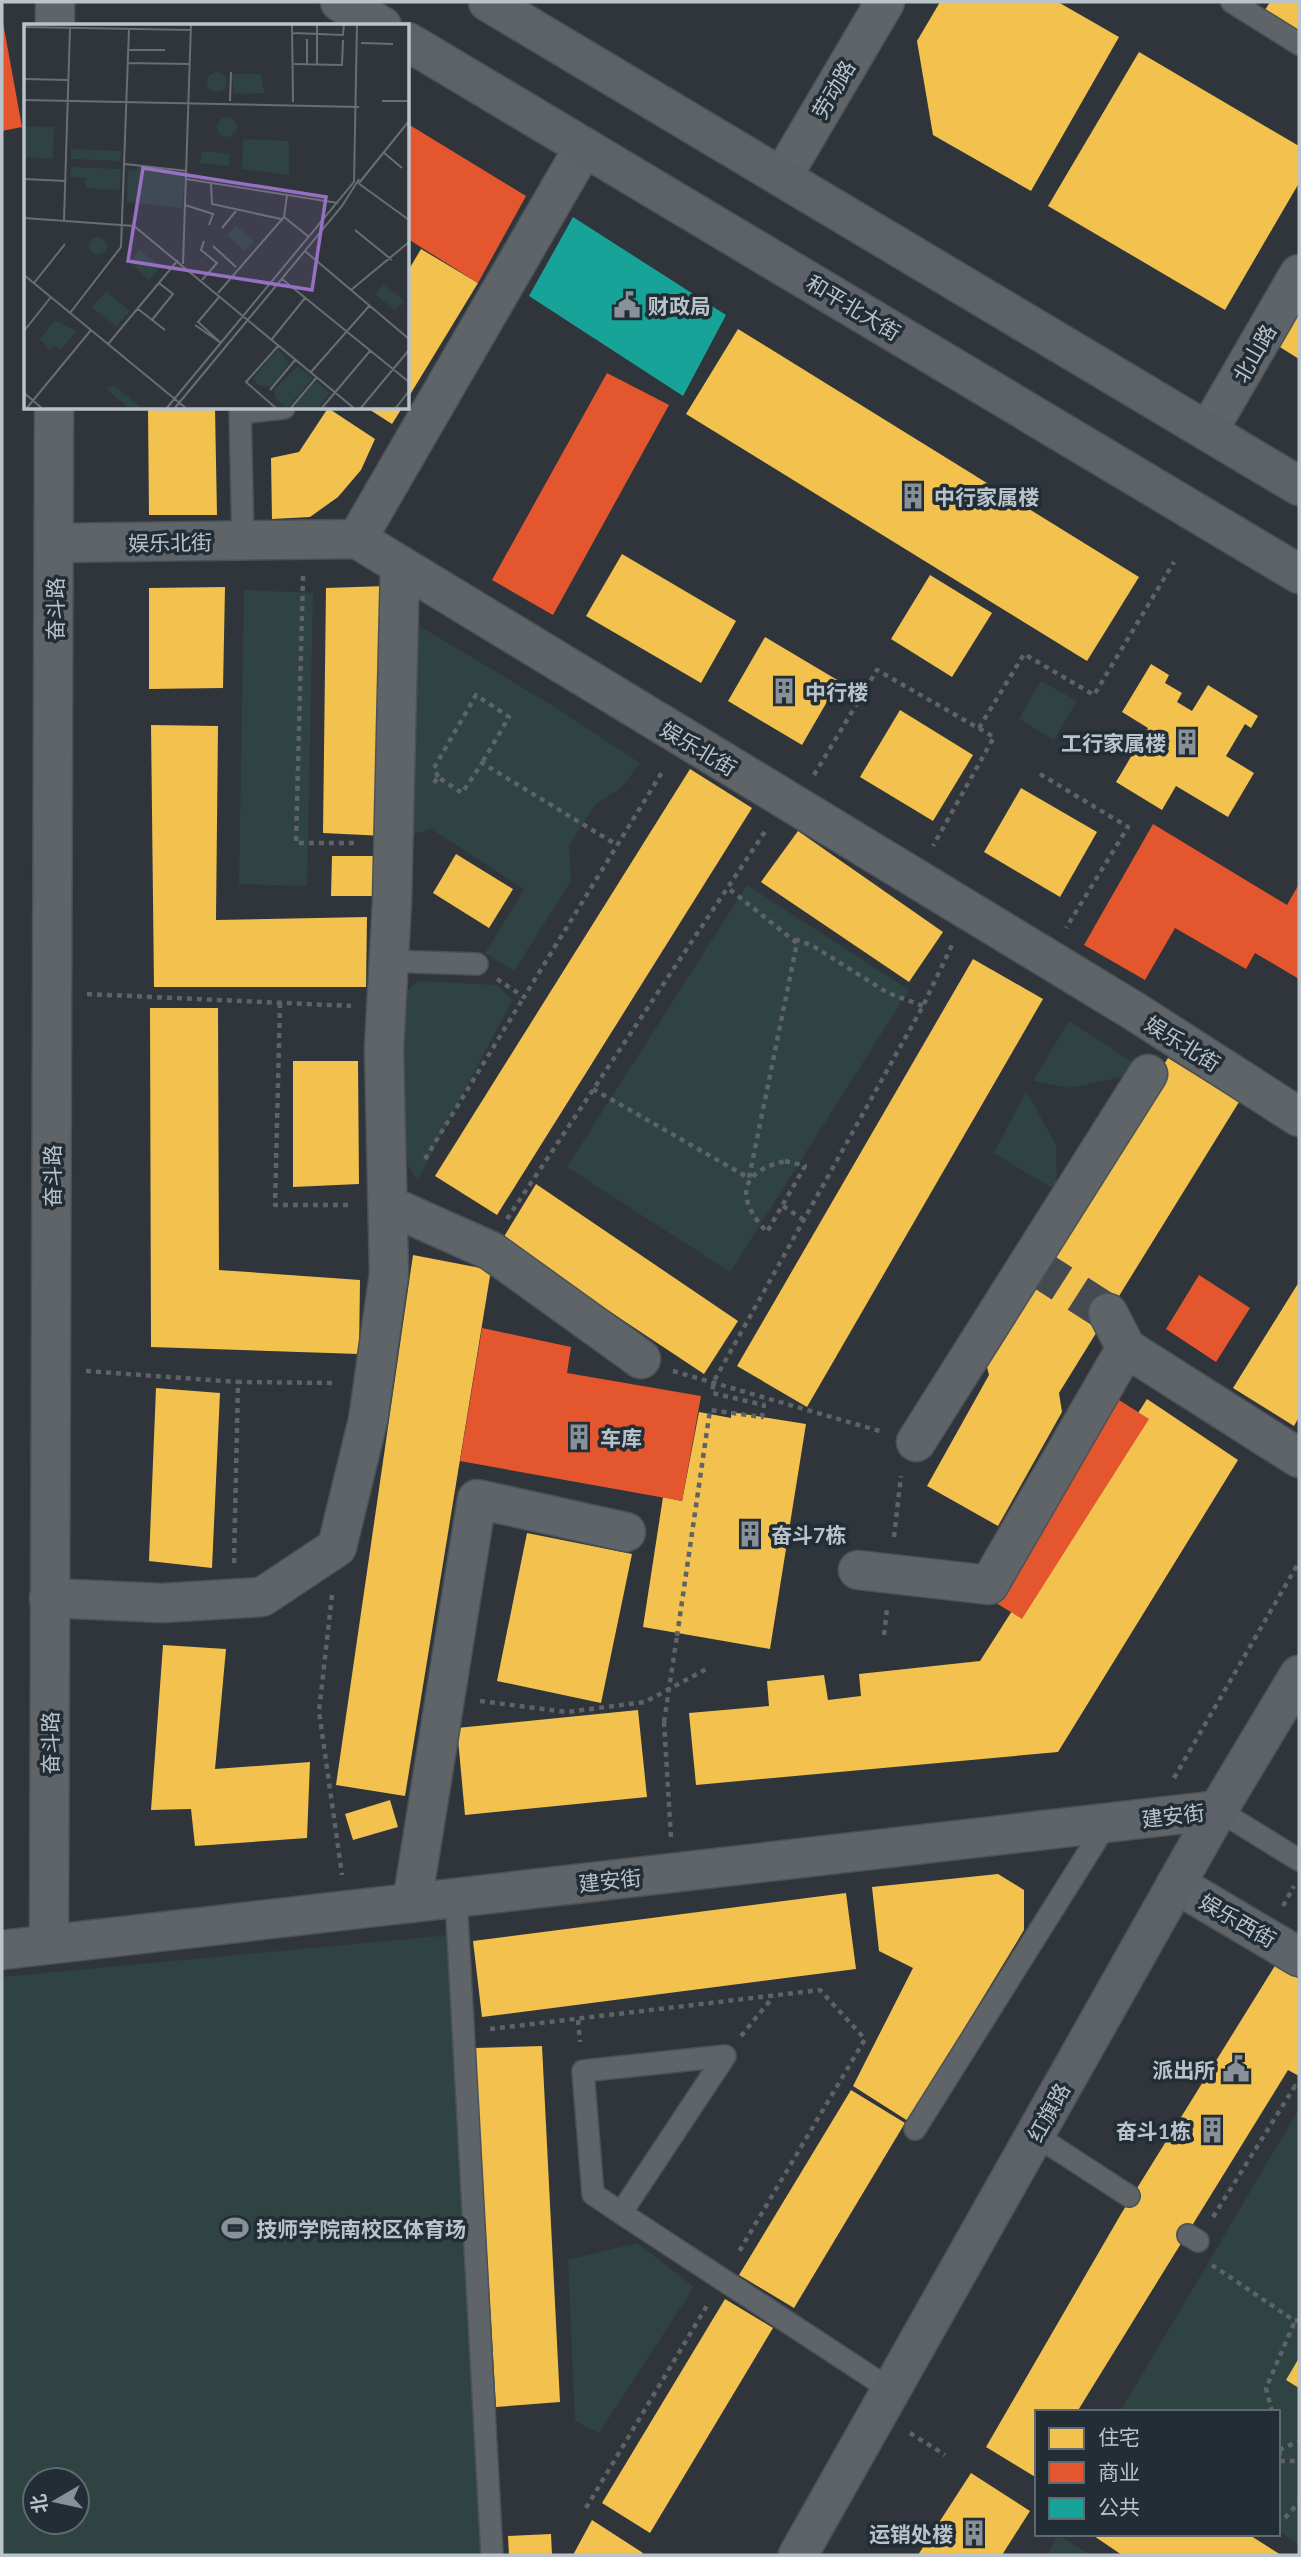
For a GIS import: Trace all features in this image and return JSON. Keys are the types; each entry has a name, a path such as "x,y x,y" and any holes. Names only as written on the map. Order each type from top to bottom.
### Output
{"main road":[{"path":"340,2 378,24"},
{"path":"488,2 1299,486"},
{"name":"和平北大街","path":"410,43 1299,574"},
{"name":"红旗路","path":"799,2553 1218,1810 1299,1675"}],"street":[{"path":"55,2 55,24"},
{"name":"劳动路","path":"782,177 885,2"},
{"path":"357,539 584,147"},
{"name":"北山路","path":"1208,431 1299,274"},
{"name":"奋斗路","path":"49,1944 54,410"},
{"name":"娱乐北街","path":"54,543 357,539 969,911 1299,1117"},
{"path":"49,1598 162,1603 262,1597 337,1547 368,1420 389,1274 384,1048 393,844 400,565"},
{"path":"916,1442 1148,1074"},
{"path":"387,1205 491,1251 641,1359"},
{"path":"1108,1313 1126,1349 1299,1458"},
{"path":"874,1572 989,1586 1126,1349"},
{"path":"412,1903 477,1499 626,1532"},
{"name":"建安街","path":"2,1950 1218,1810"},
{"name":"娱乐西街","path":"1176,1884 1299,1956"}],"lane":[{"path":"1232,2 1299,44"},
{"path":"241,411 243,541"},
{"path":"389,961 477,964"},
{"path":"1218,1810 1299,1860"},
{"path":"915,2129 1107,1823"},
{"path":"456,1898 492,2555"},
{"path":"621,2213 725,2056"},
{"path":"725,2056 583,2071 593,2194 891,2390"},
{"path":"1035,2135 1129,2196"}],"path":[{"path":"304,540 296,842 393,844"},
{"path":"979,728 1024,654 1094,695 1174,562"},
{"path":"796,806 877,670 994,737 914,878"},
{"path":"476,695 509,717 482,763 462,793 438,776 433,768 476,695"},
{"path":"419,1170 683,738"},
{"path":"482,763 617,845"},
{"path":"1040,774 1128,827 1047,959"},
{"path":"430,788 438,776"},
{"path":"475,1244 488,1224 507,1219 753,850"},
{"path":"728,888 797,943 745,1195 752,1216 767,1232 805,1166 785,1161 766,1165 749,1178"},
{"path":"673,1873 664,1722 710,1410 762,1417 764,1405 712,1393 714,1381 923,1006 969,911"},
{"path":"787,936 813,946 888,993 923,1006"},
{"path":"477,964 524,997"},
{"path":"52,993 387,1007"},
{"path":"280,1003 275,1205 387,1205"},
{"path":"593,1089 749,1178"},
{"path":"783,1206 804,1220"},
{"path":"50,1368 238,1382 373,1383"},
{"path":"686,1376 714,1381 916,1442 901,1471 874,1572 884,1636"},
{"path":"233,1599 238,1382"},
{"path":"337,1547 319,1712 346,1910"},
{"path":"1150,1818 1299,1562"},
{"path":"444,1697 567,1712 645,1702 710,1667"},
{"path":"463,2032 820,1990 865,2039 586,2508"},
{"path":"725,2056 774,1995"},
{"path":"1272,2410 1266,2388 1297,2321 1197,2246 1295,2086 1299,2088"},
{"path":"1280,2449 1299,2441"},
{"path":"1280,2455 1281,2461 1299,2461"},
{"path":"1285,2518 1299,2502"}],"green space":[{"path":"244,590 313,593 307,886 239,884"},
{"path":"418,625 550,704 640,763 622,787 596,804 569,845 571,881 514,971 485,953 524,889 431,829 411,835"},
{"path":"1041,681 1077,701 1054,740 1019,719"},
{"path":"747,885 909,990 730,1272 567,1167"},
{"path":"419,981 497,985 512,1000 418,1180 396,1148 404,993"},
{"path":"1069,1021 1135,1064 1131,1075 1069,1088 1033,1081"},
{"path":"1026,1091 1056,1145 1057,1191 994,1153"},
{"name":"技师学院南校区体育场","path":"451,1935 486,2555 2,2555 2,1977"},
{"path":"1299,2109 1299,2545 1280,2531 1280,2410 1121,2410"},
{"path":"637,2243 694,2287 599,2433 575,2421 568,2260"},
{"path":"1060,2536 1090,2555 1047,2555"}],"building: 住宅":[{"path":"940,2 1058,2 1119,37 1031,191 933,135 917,41"},
{"path":"1270,2 1299,2 1299,33 1265,10"},
{"path":"1139,52 1299,146 1299,183 1225,310 1048,206"},
{"path":"421,249 478,283 410,395 410,268"},
{"path":"1299,304 1299,359 1275,344"},
{"name":"中行家属楼","path":"738,329 1139,577 1087,661 686,414"},
{"path":"148,410 215,410 217,515 149,515"},
{"path":"327,410 331,410 375,439 361,470 338,497 310,517 272,519 271,458 299,452"},
{"path":"370,410 401,410 392,424"},
{"path":"622,554 736,621 701,683 586,616"},
{"path":"930,575 992,613 952,677 891,639"},
{"path":"386,586 384,836 323,833 326,588"},
{"path":"225,587 223,688 149,689 149,588"},
{"name":"中行楼","path":"765,637 839,681 802,745 728,701"},
{"name":"工行家属楼","path":"1151,664 1169,675 1165,683 1182,693 1177,702 1192,711 1208,685 1258,716 1251,728 1245,724 1226,756 1254,773 1228,817 1176,786 1162,810 1116,782 1148,728 1122,712"},
{"path":"900,710 973,755 933,821 860,777"},
{"path":"151,725 218,726 216,920 367,917 366,987 154,987"},
{"path":"690,769 752,808 497,1215 435,1176"},
{"path":"1021,788 1097,832 1060,897 984,852"},
{"path":"798,831 943,932 909,982 761,882"},
{"path":"456,854 513,889 489,928 433,893"},
{"path":"332,856 374,856 374,896 331,896"},
{"path":"973,959 1043,999 807,1407 737,1366"},
{"path":"150,1008 218,1008 219,1270 360,1280 359,1354 151,1347"},
{"path":"1168,1058 1239,1102 1059,1393 1062,1412 998,1526 927,1486 989,1375 984,1355"},
{"path":"293,1061 358,1061 359,1184 293,1187"},
{"path":"536,1184 738,1321 704,1374 502,1240"},
{"path":"413,1255 491,1270 405,1796 336,1785"},
{"path":"1299,1282 1299,1417 1294,1426 1233,1388"},
{"path":"156,1388 220,1393 212,1568 149,1561"},
{"path":"1147,1399 1238,1460 1058,1752 696,1785 689,1713 769,1706 767,1681 824,1675 828,1700 861,1696 859,1674 980,1661"},
{"name":"奋斗7栋","path":"699,1412 731,1418 731,1412 806,1424 770,1649 643,1627 663,1497 682,1501"},
{"path":"527,1533 632,1554 601,1703 497,1681"},
{"path":"163,1645 226,1649 215,1769 310,1762 307,1838 195,1846 191,1809 151,1810"},
{"path":"638,1710 647,1797 465,1815 457,1728"},
{"path":"390,1800 398,1827 353,1840 345,1814"},
{"path":"998,1874 1024,1890 1024,1930 908,2121 853,2086 913,1968 879,1951 872,1887"},
{"path":"846,1893 856,1969 482,2017 473,1941"},
{"path":"1276,1964 1299,1979 1299,2076 1288,2070 1078,2410 1035,2410 1035,2477 986,2447 1121,2214"},
{"path":"542,2046 560,2402 496,2407 475,2048"},
{"path":"851,2090 905,2123 794,2308 739,2275"},
{"path":"725,2299 773,2328 650,2533 602,2503"},
{"path":"1299,2358 1299,2388 1286,2380"},
{"name":"运销处楼","path":"971,2473 1030,2511 1002,2555 918,2555"},
{"path":"592,2520 643,2553 573,2555"},
{"path":"551,2534 552,2555 509,2555 508,2536"},
{"path":"1094,2536 1251,2536 1281,2555 1122,2555"}],"building: 商业":[{"path":"2,17 22,127 2,131"},
{"path":"410,125 526,196 478,283 410,240"},
{"path":"607,373 669,405 553,615 492,580"},
{"path":"1153,824 1287,905 1299,884 1299,979 1255,953 1246,969 1175,928 1145,980 1084,945"},
{"path":"1199,1275 1250,1308 1216,1362 1166,1329"},
{"name":"车库","path":"482,1328 571,1347 567,1373 701,1396 682,1501 460,1461"},
{"path":"1119,1400 1149,1419 1022,1619 993,1601"}],"building: 公共":[{"name":"财政局","path":"573,217 726,315 683,396 529,296"}],"tunnel":[{"path":"1030,1263 1108,1313"}],"place":[{"name":"财政局","path":"627,305"},
{"name":"中行家属楼","path":"913,496"},
{"name":"中行楼","path":"784,691"},
{"name":"工行家属楼","path":"1187,742"},
{"name":"车库","path":"579,1437"},
{"name":"奋斗7栋","path":"750,1534"},
{"name":"派出所","path":"1236,2069"},
{"name":"奋斗1栋","path":"1212,2130"},
{"name":"技师学院南校区体育场","path":"235,2228"},
{"name":"运销处楼","path":"974,2533"}]}
